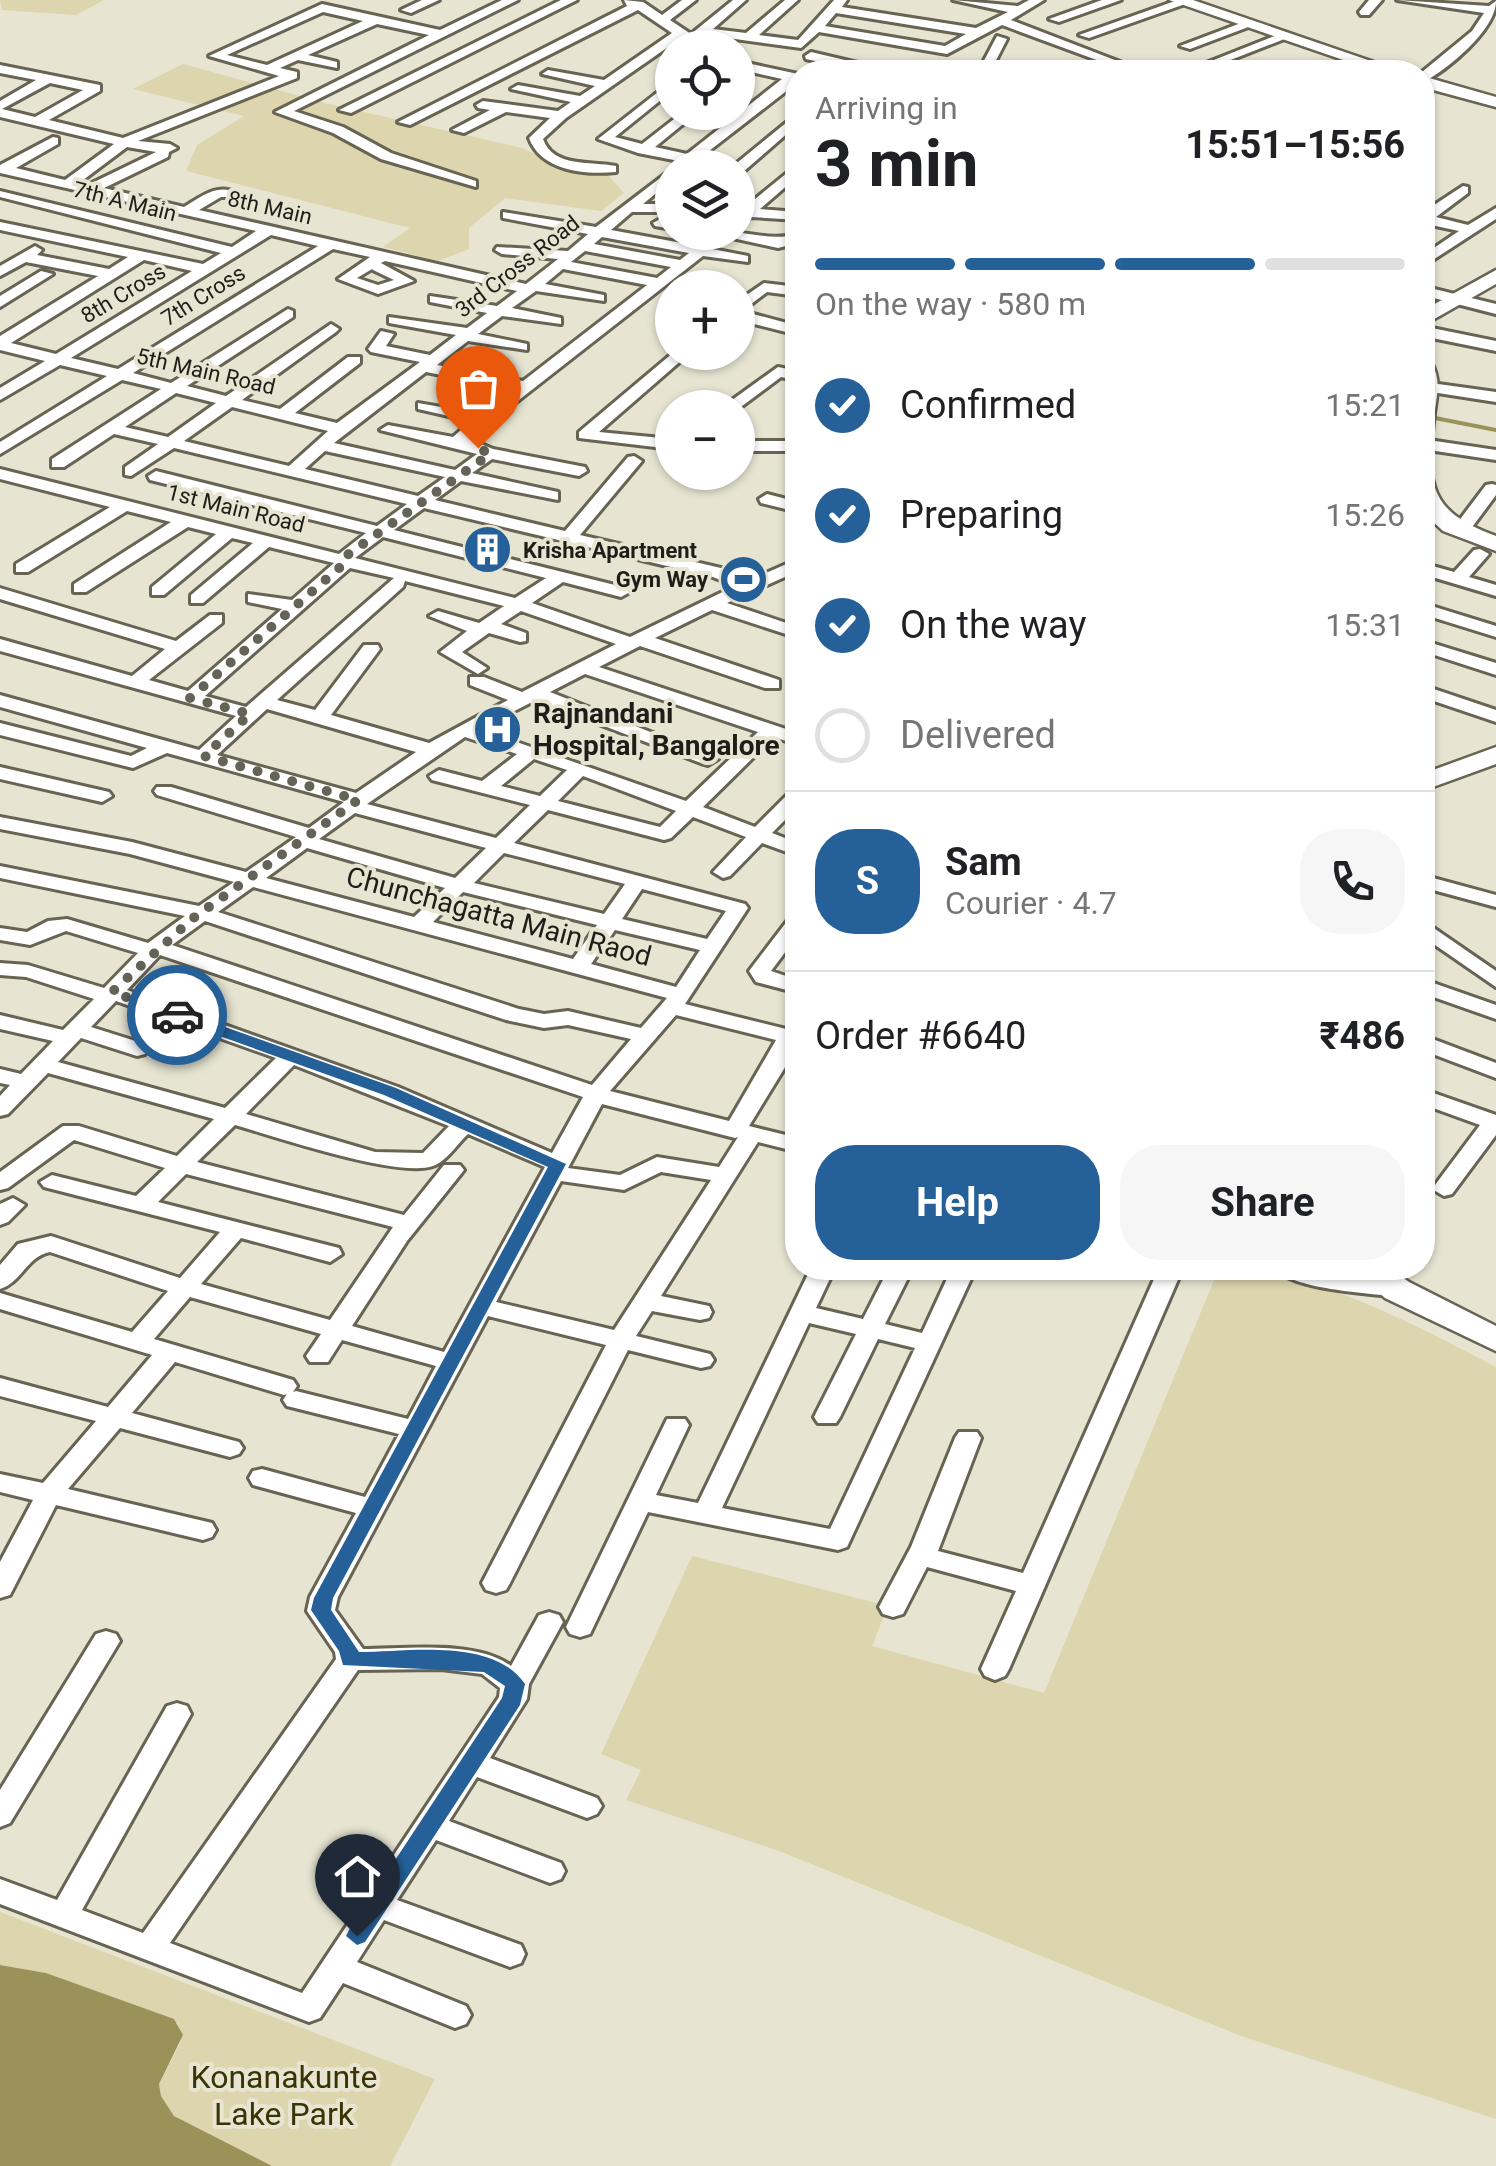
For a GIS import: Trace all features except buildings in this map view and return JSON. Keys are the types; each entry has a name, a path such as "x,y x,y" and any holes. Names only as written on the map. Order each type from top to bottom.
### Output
{"main road":[{"path":"1179,1 1354,60"},
{"path":"1435,84 1496,102"},
{"path":"1435,312 1496,276"},
{"path":"1435,516 1488,549"},
{"path":"1435,775 1496,756"},
{"path":"1396,1281 1496,1329"},
{"path":"1396,1281 1496,1340"}],"street":[{"path":"349,7 366,0"},
{"path":"407,10 434,0"},
{"path":"471,184 386,156 338,130 282,112 512,0"},
{"path":"346,110 571,0"},
{"path":"614,0 640,6 679,30"},
{"path":"661,20 690,0"},
{"path":"704,30 740,0"},
{"path":"755,32 792,0"},
{"path":"869,0 1001,21 1107,60"},
{"path":"958,0 1020,10"},
{"path":"817,28 946,50 1038,0"},
{"path":"1055,19 1114,0"},
{"path":"1365,12 1376,0"},
{"path":"1404,0 1494,8 1476,34 1435,69"},
{"path":"1085,35 1179,1"},
{"path":"806,50 817,28 837,4 978,32"},
{"path":"404,122 640,6"},
{"path":"68,184 126,141 203,109 230,103 292,75 215,56 318,8 440,34"},
{"path":"268,69 377,20"},
{"path":"1186,46 1245,26"},
{"path":"1222,60 1282,38"},
{"path":"755,39 839,60"},
{"path":"990,60 1001,39"},
{"path":"806,50 860,56"},
{"path":"296,56 332,65"},
{"path":"611,169 548,160 538,150 536,138 583,100 655,59"},
{"path":"0,69 95,88 40,120"},
{"path":"364,69 429,83"},
{"path":"755,72 785,77"},
{"path":"548,74 607,84"},
{"path":"0,110 47,78"},
{"path":"448,86 467,90"},
{"path":"702,150 785,86"},
{"path":"518,89 583,100"},
{"path":"0,92 20,95"},
{"path":"655,98 604,136 607,141 655,154"},
{"path":"483,105 546,129"},
{"path":"203,109 234,116"},
{"path":"0,110 126,141 164,155 91,189"},
{"path":"459,130 500,114 561,115"},
{"path":"755,154 785,128"},
{"path":"643,150 669,130"},
{"path":"2,170 53,142"},
{"name":"8th Main","path":"2,170 329,244 375,260 600,298"},
{"path":"755,204 785,179"},
{"name":"3rd Cross Road","path":"340,429 531,287 655,187"},
{"path":"1435,210 1463,190"},
{"path":"186,211 218,193 232,194"},
{"name":"7th A Main","path":"5,194 235,252"},
{"path":"628,208 655,208"},
{"path":"1435,255 1496,212"},
{"path":"508,215 743,259"},
{"path":"755,215 785,216"},
{"path":"755,218 785,224"},
{"path":"1435,221 1471,230"},
{"path":"2,228 57,236 206,270"},
{"name":"8th Cross","path":"0,394 269,230"},
{"path":"0,272 57,236"},
{"path":"755,240 785,242"},
{"name":"7th Cross","path":"0,449 329,244"},
{"path":"676,270 701,252"},
{"path":"655,282 564,258 495,254 683,264"},
{"path":"0,344 142,255"},
{"path":"24,257 111,274"},
{"path":"0,302 46,274"},
{"path":"464,444 460,438 655,287"},
{"path":"755,296 764,287 785,290"},
{"path":"1435,293 1496,309"},
{"path":"435,298 556,321"},
{"path":"58,463 180,388 288,314"},
{"path":"755,317 785,327"},
{"path":"522,346 467,334 390,327 376,350 524,386"},
{"path":"131,471 330,329"},
{"path":"1435,334 1496,346"},
{"name":"5th Main Road","path":"0,344 340,429"},
{"path":"285,413 354,360"},
{"path":"655,442 585,435 663,370"},
{"path":"754,390 778,372 785,373"},
{"path":"1435,401 1496,397"},
{"path":"424,406 483,420"},
{"path":"115,428 719,573 750,586"},
{"path":"294,470 340,429"},
{"path":"388,430 579,471"},
{"path":"755,445 785,444"},
{"path":"322,445 552,496"},
{"path":"1435,446 1496,455"},
{"path":"190,698 346,562 346,556 490,454"},
{"path":"568,537 634,461"},
{"name":"1st Main Road","path":"0,474 520,605 772,684"},
{"path":"156,476 621,592"},
{"path":"1461,530 1492,488"},
{"path":"767,499 785,504"},
{"path":"22,568 124,506"},
{"path":"80,588 185,521"},
{"path":"158,591 228,532"},
{"path":"196,599 265,542"},
{"path":"1456,579 1488,549"},
{"path":"0,1109 154,949 431,750 708,603 785,570"},
{"path":"1435,572 1496,592"},
{"path":"560,576 448,654 477,675 529,696 708,758"},
{"path":"771,576 785,580"},
{"path":"204,756 397,584"},
{"path":"0,593 180,648"},
{"path":"254,598 294,606"},
{"path":"708,603 785,629"},
{"path":"1435,612 1496,632"},
{"path":"438,616 520,637"},
{"path":"134,684 216,619"},
{"path":"0,645 190,698 319,718 431,750"},
{"path":"1435,648 1491,662"},
{"path":"319,718 372,650"},
{"path":"584,668 785,735"},
{"path":"1435,695 1496,716"},
{"path":"0,702 204,756 498,847 738,908 676,1001 596,1094 371,1508 321,1610 348,1650 350,1660 151,1946"},
{"path":"354,728 371,712"},
{"path":"0,729 133,762 166,746"},
{"path":"463,730 580,768 785,845"},
{"path":"440,776 664,834 770,731"},
{"path":"486,788 530,752"},
{"path":"420,924 580,768"},
{"path":"0,773 102,796"},
{"path":"164,791 458,885 712,947"},
{"path":"723,872 785,808"},
{"name":"Chunchagatta Main Raod","path":"0,822 132,848 420,924 785,1035"},
{"path":"0,872 200,913 514,1015 544,1020 568,1018 648,1036"},
{"path":"577,969 638,880"},
{"path":"1435,884 1496,901"},
{"path":"0,934 30,939 56,925 67,925 154,949 596,1094 785,1142"},
{"path":"1435,936 1496,981"},
{"path":"785,937 760,971 764,978 785,983"},
{"path":"0,969 28,971 110,994 290,1056 464,1124 556,1168 624,1184 650,1166 669,1163 725,1175"},
{"path":"1435,990 1496,1012"},
{"path":"0,1022 137,1049"},
{"path":"1435,1047 1496,1071"},
{"path":"496,1583 621,1339 725,1175 785,1053"},
{"path":"141,1205 225,1116 290,1056"},
{"path":"45,1065 373,1156 422,1163 464,1124"},
{"path":"0,1076 28,1082"},
{"path":"1435,1106 1495,1123 1444,1189"},
{"path":"0,1183 71,1131 180,1165 411,1224"},
{"path":"319,1356 334,1329 452,1170"},
{"path":"52,1182 330,1254"},
{"path":"137,1342 236,1229"},
{"path":"414,1429 137,1342 1,1283 27,1249 42,1243 183,1288 451,1362"},
{"path":"706,1511 817,1280"},
{"path":"827,1416 896,1280"},
{"path":"638,1501 706,1511 838,1540 959,1280"},
{"path":"995,1669 1166,1280"},
{"path":"644,1302 700,1312"},
{"path":"481,1306 701,1360"},
{"path":"800,1313 930,1343"},
{"path":"0,1588 49,1494 111,1416 170,1352"},
{"path":"0,1387 230,1448"},
{"path":"580,1627 676,1426"},
{"path":"893,1608 924,1547 968,1438"},
{"path":"262,1478 371,1508"},
{"path":"0,1483 203,1530"},
{"path":"924,1547 926,1556 937,1562 1033,1586"},
{"path":"0,1891 151,1946 305,2010 315,2004 512,1700 515,1684 548,1622"},
{"path":"0,1815 106,1641"},
{"path":"350,1660 441,1659 489,1664 515,1684"},
{"path":"63,1916 177,1714"},
{"path":"469,1762 587,1806"},
{"path":"428,1826 550,1871"},
{"path":"377,1904 510,1954"},
{"path":"337,1967 455,2015"}],"green space":[{"path":"0,0 104,0 76,15 2,10"},
{"path":"183,64 329,104 522,148 548,160 607,174 624,193 601,211 505,198 469,228 469,249 438,261 383,247 410,228 186,171 197,145 244,116 133,89"},
{"path":"1214,1280 1296,1280 1326,1288 1397,1317 1496,1367 1496,2119 1241,2036 779,1851 626,1800 641,1770 601,1754 692,1556 888,1606 872,1646 1044,1693"},
{"name":"Konanakunte Lake Park","path":"0,1912 435,2079 390,2166 272,2166 174,2116 161,2096 159,2084 181,2042 178,2023 46,1973 0,1965"}],"shaded area":[{"path":"0,1965 46,1973 174,2019 183,2035 159,2084 161,2096 174,2116 272,2166 0,2166"}],"waterway":[{"path":"1435,418 1496,430"}],"way so far":[{"path":"177,1015 112,992 156,947 358,800 204,756 250,714 190,698 346,562 346,556 490,454 478,448"}],"place":[{"name":"Krisha Apartment","path":"488,550"},
{"name":"Gym Way","path":"743,579"},
{"name":"Rajnandani Hospital, Bangalore","path":"498,729"}],"route":[{"path":"177,1015 390,1092 558,1164 324,1598 321,1610 348,1650 350,1660 441,1659 489,1664 515,1684 512,1700 357,1936"}]}
